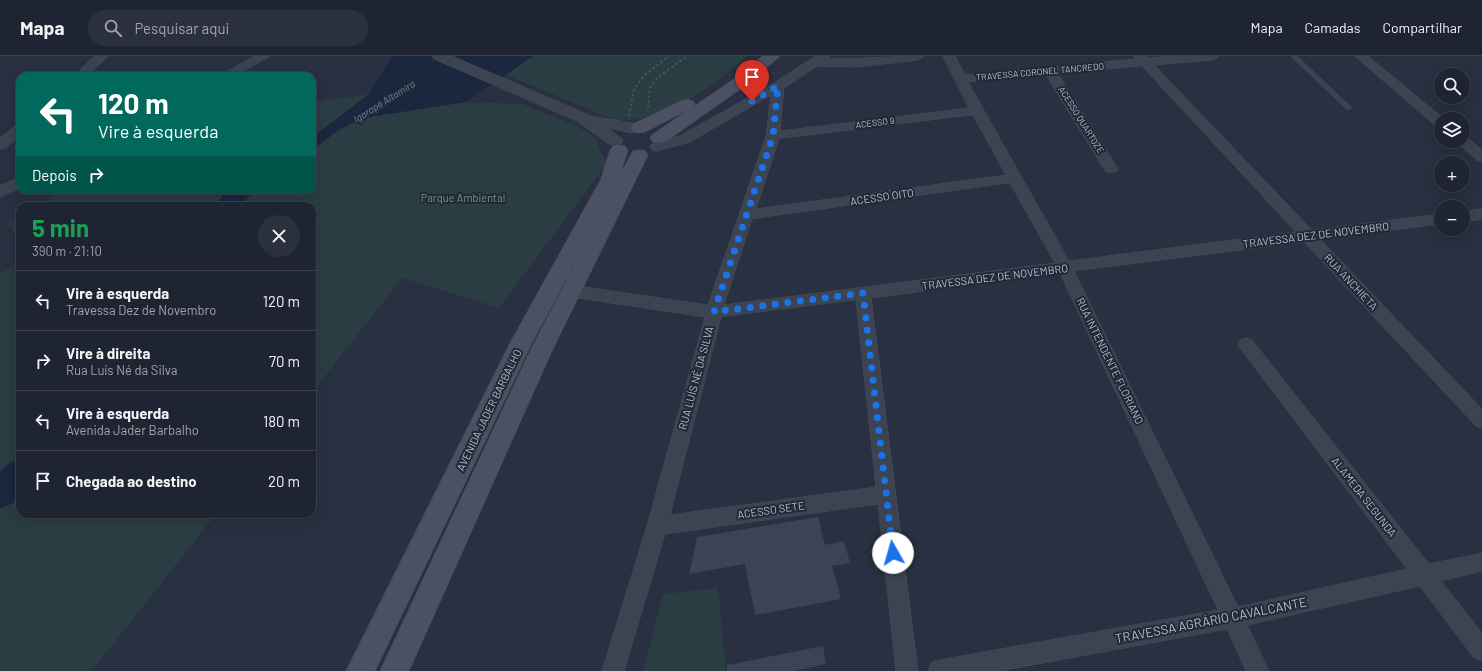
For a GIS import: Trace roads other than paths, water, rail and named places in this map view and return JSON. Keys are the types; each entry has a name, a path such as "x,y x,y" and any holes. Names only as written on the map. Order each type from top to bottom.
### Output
{"main road":[{"path":"638,146 621,133 633,125 669,114 732,75 757,56"},
{"path":"638,146 743,80 772,56"},
{"path":"633,125 652,130 638,146"},
{"name":"AVENIDA JADER BARBALHO","path":"360,671 522,343 560,292 638,146"},
{"name":"AVENIDA JADER BARBALHO","path":"394,671 541,350 560,292"}],"street":[{"path":"84,72 102,56"},
{"path":"233,72 264,56"},
{"path":"439,56 509,84 583,118 638,146 675,144 778,86 820,59 857,63 918,56"},
{"name":"RUA INTENDENTE FLORIANO","path":"949,56 977,111 1016,178 1065,268 1258,671"},
{"name":"TRAVESSA CORONEL TANCREDO","path":"962,79 1050,71 1142,59 1213,56"},
{"path":"1361,56 1434,117"},
{"name":"RUA ANCHIETA","path":"1142,59 1482,421"},
{"name":"ACESSO QUARTOZE","path":"1050,71 1111,169"},
{"name":"RUA LUÍS NÉ DA SILVA","path":"613,671 657,526 714,312 773,136 778,86"},
{"name":"ACESSO 9","path":"773,136 977,111"},
{"path":"583,118 633,125"},
{"path":"0,145 16,132"},
{"path":"1470,147 1482,157"},
{"name":"ACESSO OITO","path":"747,215 1016,178"},
{"path":"0,192 16,184"},
{"path":"1470,216 1482,214"},
{"name":"TRAVESSA DEZ DE NOVEMBRO","path":"560,292 714,312 1434,220"},
{"path":"863,293 907,671"},
{"name":"ALAMEDA SEGUNDA","path":"1246,344 1482,650"},
{"name":"ACESSO SETE","path":"657,526 886,494"},
{"name":"TRAVESSA AGRÁRIO CAVALCANTE","path":"939,671 1233,618 1482,562"}],"lane":[{"path":"1294,56 1349,108"}],"water":[{"path":"392,56 533,56 466,102 358,120 337,131 316,147 316,135 369,94"}],"waterway":[{"name":"Igarapé Altamira","path":"230,202 237,194"},
{"name":"Igarapé Altamira","path":"0,494 16,477"}],"park label":[{"name":"Parque Ambiental","path":"463,198"}]}
